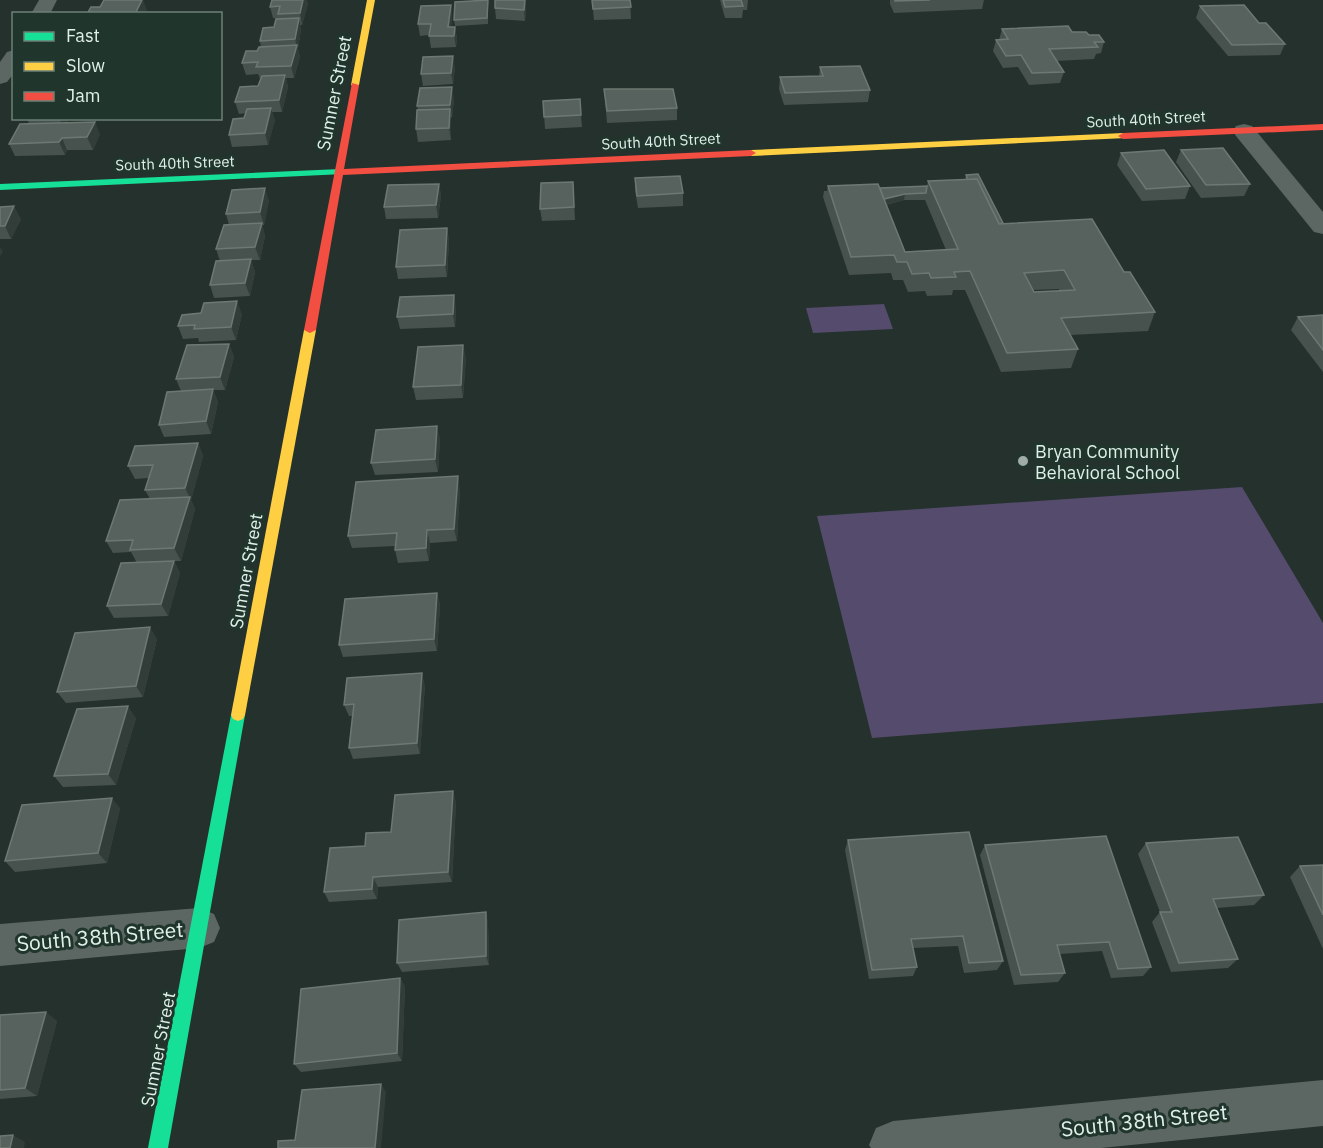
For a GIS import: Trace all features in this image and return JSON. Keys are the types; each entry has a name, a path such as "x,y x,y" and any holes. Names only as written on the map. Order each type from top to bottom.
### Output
{"main road":[{"name":"Sumner Street","path":"158,1148 370,0"},
{"name":"South 40th Street","path":"0,187 1323,127"}],"street":[{"path":"0,78 12,59"},
{"path":"1244,131 1323,227"},
{"name":"South 38th Street","path":"0,945 199,928"},
{"name":"South 38th Street","path":"893,1145 1323,1103"}],"shaded area":[{"path":"884,304 893,329 813,333 806,308"},
{"path":"1242,487 1323,623 1323,703 872,738 817,516"}],"building":[{"path":"104,0 142,0 136,12 88,12 91,7 100,7"},
{"path":"272,0 303,0 300,13 278,14 280,6 270,7"},
{"path":"488,0 487,18 454,20 455,2"},
{"path":"495,0 525,0 524,10 495,8"},
{"path":"592,0 630,0 631,7 593,9"},
{"path":"723,0 741,0 743,6 725,7"},
{"path":"451,5 448,27 455,27 454,36 429,36 431,24 418,24 421,6"},
{"path":"1244,5 1259,23 1266,23 1285,44 1232,45 1200,6"},
{"path":"299,18 295,39 260,41 263,28 274,27 276,19"},
{"path":"1068,26 1072,32 1099,35 1104,42 1094,42 1098,47 1049,49 1064,72 1032,73 1021,55 1006,56 996,40 1008,39 1002,29"},
{"path":"297,45 291,66 256,67 258,62 242,63 246,51 257,51 259,47"},
{"path":"453,56 451,73 421,74 423,57"},
{"path":"860,66 870,90 785,93 780,77 823,76 820,67"},
{"path":"285,75 279,100 235,102 240,87 258,86 262,76"},
{"path":"452,87 450,105 417,106 420,88"},
{"path":"604,89 673,89 677,108 607,111"},
{"path":"580,99 581,115 544,117 543,101"},
{"path":"271,108 265,133 229,135 233,119 244,118 247,109"},
{"path":"450,109 449,128 416,129 417,110"},
{"path":"95,122 87,137 62,138 59,142 9,144 20,124"},
{"path":"1223,148 1250,184 1206,185 1181,150"},
{"path":"1164,150 1190,186 1146,189 1121,153"},
{"path":"978,174 1003,223 999,224 977,179 968,180 966,175"},
{"path":"680,176 683,193 637,196 635,178"},
{"path":"977,179 999,224 1092,219 1124,272 1130,272 1155,312 1061,318 1078,349 1007,353 970,271 954,272 956,277 931,278 929,273 912,274 907,262 897,262 894,255 851,257 828,186 878,184 905,252 958,249 928,181","holes":["1064,270 1075,290 1034,292 1024,273"]},
{"path":"573,182 574,207 540,209 541,183"},
{"path":"439,184 436,205 384,207 388,185"},
{"path":"927,186 926,193 905,194 884,199 880,188"},
{"path":"265,188 260,212 226,214 232,190"},
{"path":"14,206 5,226 0,226 0,207"},
{"path":"262,223 255,247 216,249 224,225"},
{"path":"447,228 445,265 396,267 400,230"},
{"path":"251,259 245,283 210,285 216,261"},
{"path":"454,295 453,314 397,317 400,297"},
{"path":"237,301 231,327 194,329 195,325 178,326 182,315 201,313 204,303"},
{"path":"1323,315 1323,350 1298,317"},
{"path":"229,344 220,377 176,379 187,345"},
{"path":"463,345 461,385 413,387 418,347"},
{"path":"213,389 206,421 159,425 167,392"},
{"path":"437,426 435,459 371,463 376,430"},
{"path":"198,443 185,488 145,490 153,465 128,466 135,446"},
{"path":"458,476 454,529 427,530 426,548 395,550 397,533 348,536 356,482"},
{"path":"190,497 174,548 130,550 133,540 106,541 120,500"},
{"path":"174,561 161,604 107,606 121,563"},
{"path":"437,593 434,639 339,645 345,599"},
{"path":"150,627 136,686 57,692 75,633"},
{"path":"422,673 417,743 349,748 354,704 344,705 347,678"},
{"path":"128,706 108,774 54,776 77,709"},
{"path":"453,791 448,872 373,877 372,889 324,892 330,848 365,846 366,833 391,832 395,795"},
{"path":"112,798 98,853 5,861 22,805"},
{"path":"969,832 1003,961 969,963 963,936 911,939 917,967 872,970 848,840"},
{"path":"1106,836 1151,967 1118,969 1109,942 1057,945 1065,973 1021,975 985,845"},
{"path":"1238,837 1264,895 1213,899 1238,959 1179,963 1160,912 1172,912 1146,843"},
{"path":"1323,865 1323,915 1300,866"},
{"path":"486,912 486,956 397,963 399,920"},
{"path":"400,978 397,1053 294,1064 301,989"},
{"path":"46,1012 25,1088 0,1090 0,1015"},
{"path":"381,1084 375,1148 278,1148 278,1141 295,1140 302,1090"},
{"path":"13,1135 10,1148 0,1148 0,1136"}],"traffic: fast":[{"path":"0,187 341,172"},
{"path":"158,1148 238,715"}],"traffic: slow":[{"path":"355,85 371,0"},
{"path":"751,153 1123,136"},
{"path":"238,715 310,330"}],"traffic: jam":[{"path":"310,330 355,85"},
{"path":"1123,136 1323,127"},
{"path":"341,172 751,153"}],"place":[{"name":"Bryan Community Behavioral School","path":"1023,461"}]}
